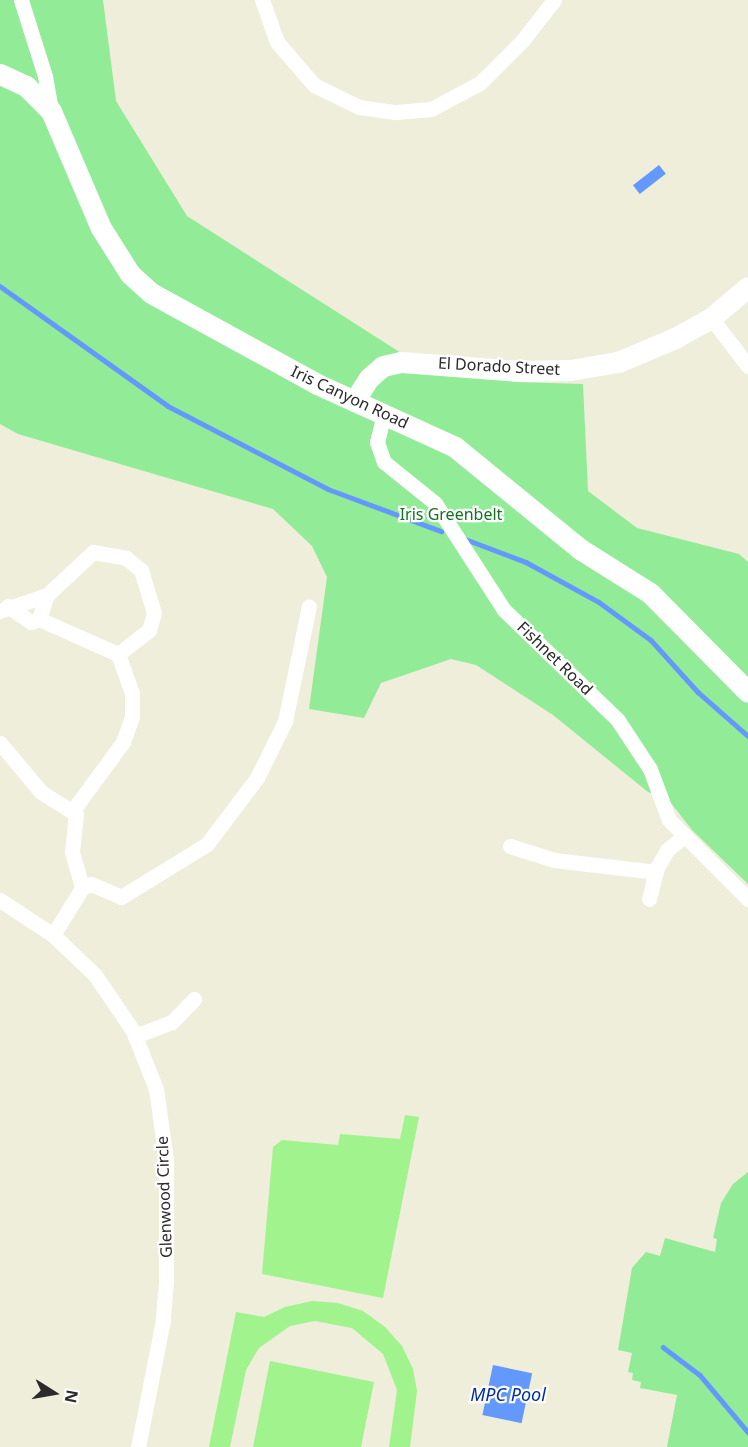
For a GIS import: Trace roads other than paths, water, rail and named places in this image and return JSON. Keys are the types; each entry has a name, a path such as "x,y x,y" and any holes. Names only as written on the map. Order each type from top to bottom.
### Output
{"street":[{"path":"21,0 45,76 51,111"},
{"path":"262,0 268,26 277,42 314,85 359,107 396,112 431,109 480,83 522,41 554,0"},
{"name":"Iris Canyon Road","path":"0,74 26,86 51,111 101,228 130,273 151,293 219,333 354,401 455,447 580,549 650,593 748,692"},
{"name":"El Dorado Street","path":"354,401 369,378 383,366 401,362 521,371 570,370 645,353 711,318 748,287"},
{"path":"711,318 748,366"},
{"name":"Fishnet Road","path":"384,414 377,442 384,462 435,503 504,610 617,719 650,770 656,794 683,837 748,899"},
{"path":"4,609 47,595 93,552 126,558 141,570 154,613 149,630 118,654"},
{"path":"39,619 47,595"},
{"path":"53,934 82,888 91,884 121,897 171,863 198,851 214,836 246,795 278,740 285,721 309,606"},
{"path":"4,609 31,622 39,619 118,654 132,693 129,728 111,760 73,810"},
{"path":"0,743 42,792 73,810 77,818 72,852 82,888"},
{"path":"649,899 656,872 667,850 683,837"},
{"path":"510,846 554,860 656,872"},
{"name":"Glenwood Circle","path":"0,900 53,934 95,975 135,1036 156,1089 166,1160 168,1243 163,1320 138,1447"},
{"path":"135,1036 172,1022 194,999"}],"water":[{"path":"659,165 666,174 640,194 633,185"},
{"name":"MPC Pool","path":"493,1365 532,1373 522,1423 482,1415"}],"waterway":[{"path":"0,286 168,406 328,489 441,531"},
{"path":"465,539 526,562 599,602 651,640 698,692 748,736"},
{"path":"663,1347 700,1375 748,1432"}],"park label":[{"name":"Iris Greenbelt","path":"451,514"}]}
